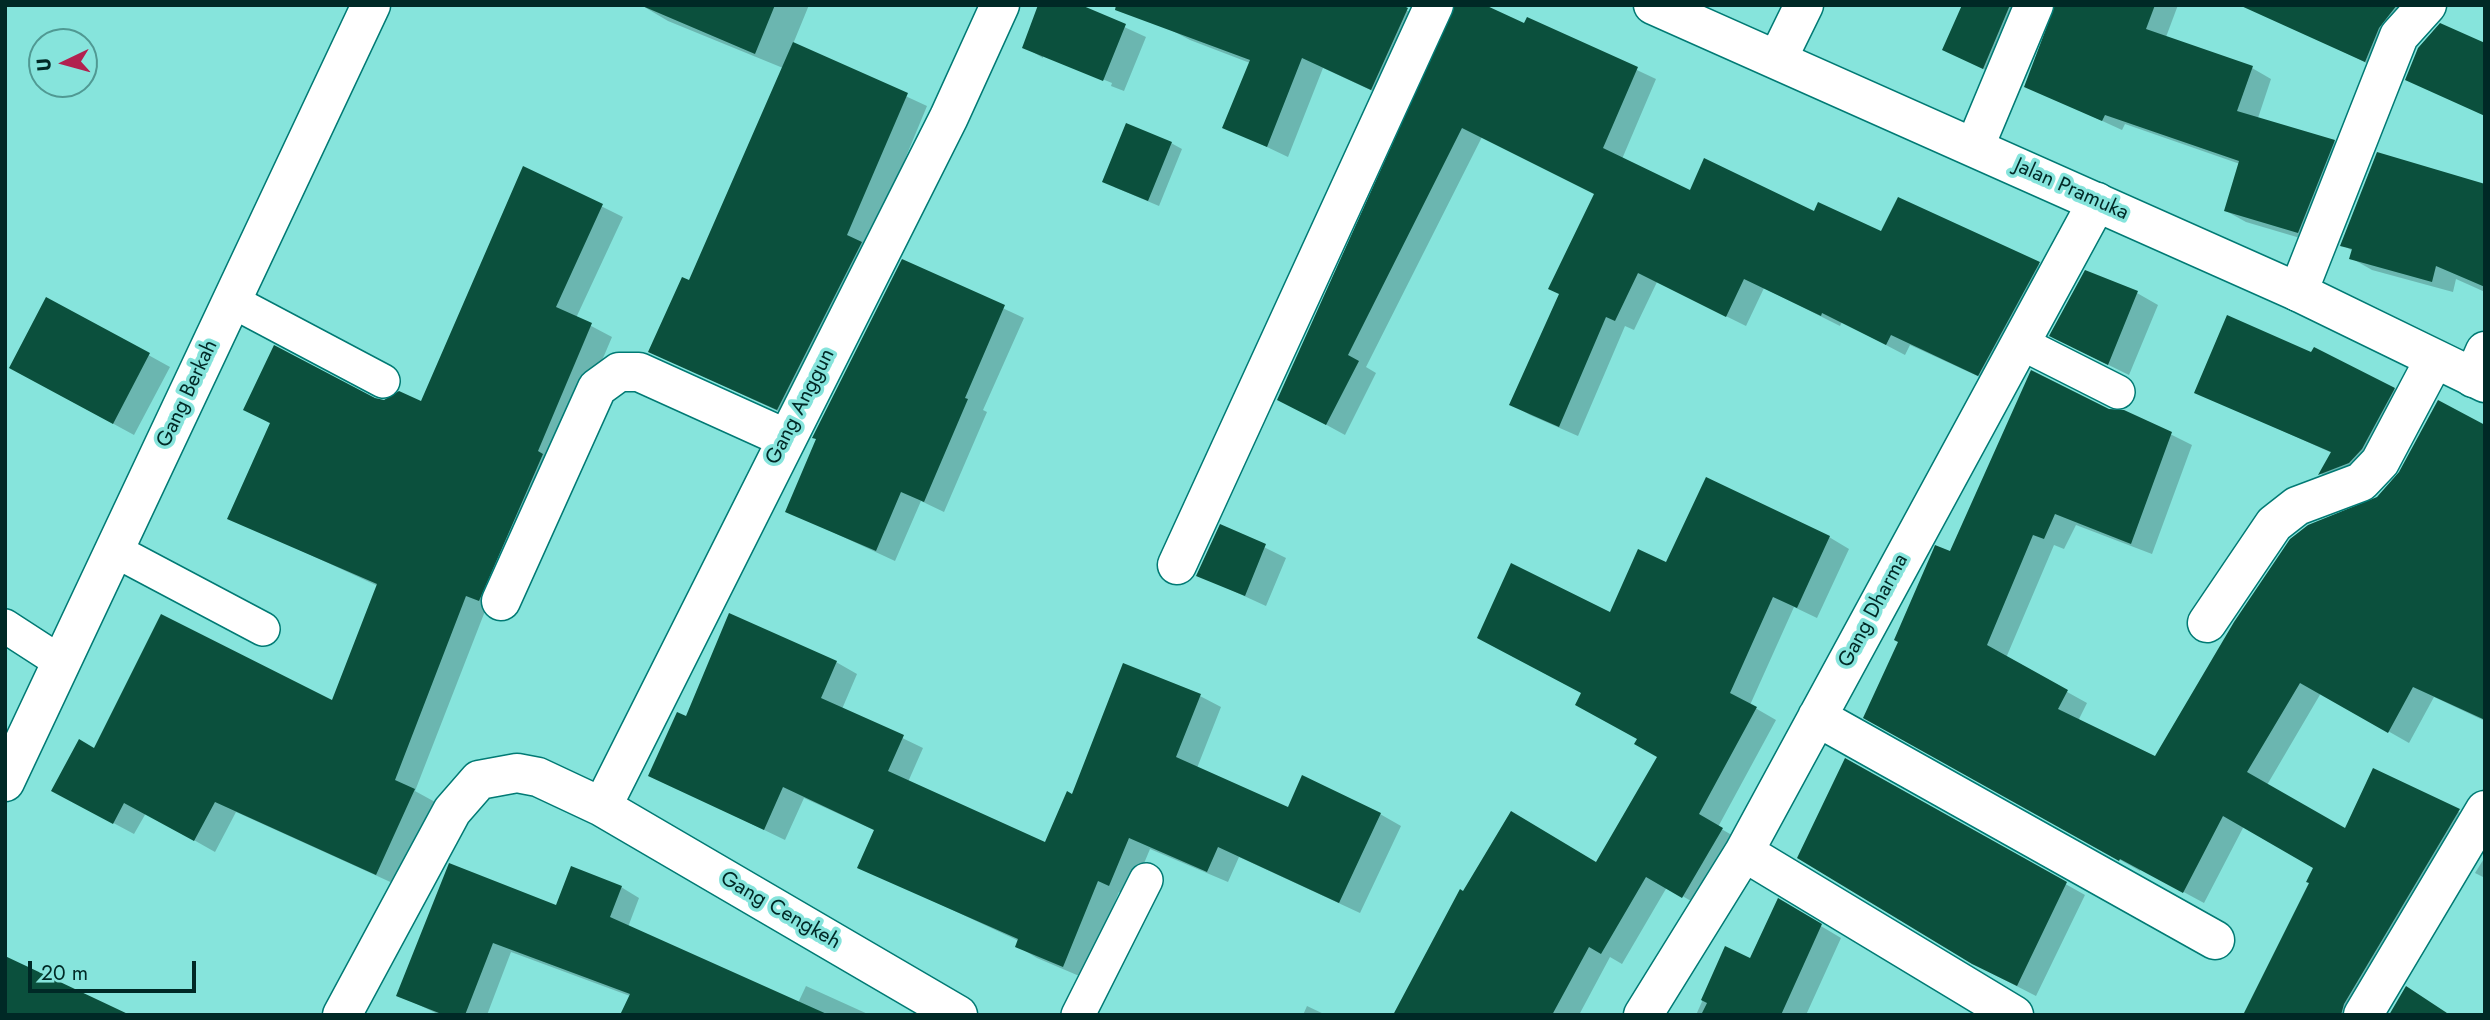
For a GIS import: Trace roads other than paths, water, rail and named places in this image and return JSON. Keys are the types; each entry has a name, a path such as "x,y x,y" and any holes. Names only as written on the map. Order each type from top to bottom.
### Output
{"street":[{"name":"Gang Berkah","path":"5,782 371,5"},
{"name":"Gang Anggun","path":"602,807 785,438 949,117 1000,5"},
{"path":"1177,565 1434,5"},
{"name":"Jalan Pramuka","path":"1653,5 2298,292 2434,360 2481,371"},
{"path":"1777,58 1804,5"},
{"path":"1975,146 2034,5"},
{"path":"2298,292 2399,36 2427,5"},
{"name":"Gang Dharma","path":"1643,1015 1744,852 2097,202"},
{"path":"2207,623 2274,524 2297,506 2361,482 2380,462 2434,360"},
{"path":"501,601 597,388 619,372 639,372 785,438"},
{"path":"1816,717 2215,940"},
{"name":"Gang Cengkeh","path":"342,1015 435,837 452,811 479,780 517,773 538,777 602,807 958,1015"},
{"path":"2363,1015 2485,810"},
{"path":"1744,852 2014,1015"}],"lane":[{"path":"232,301 383,381"},
{"path":"2019,342 2118,392"},
{"path":"114,550 263,629"},
{"path":"5,626 62,663"},
{"path":"1078,1015 1146,880"}]}
